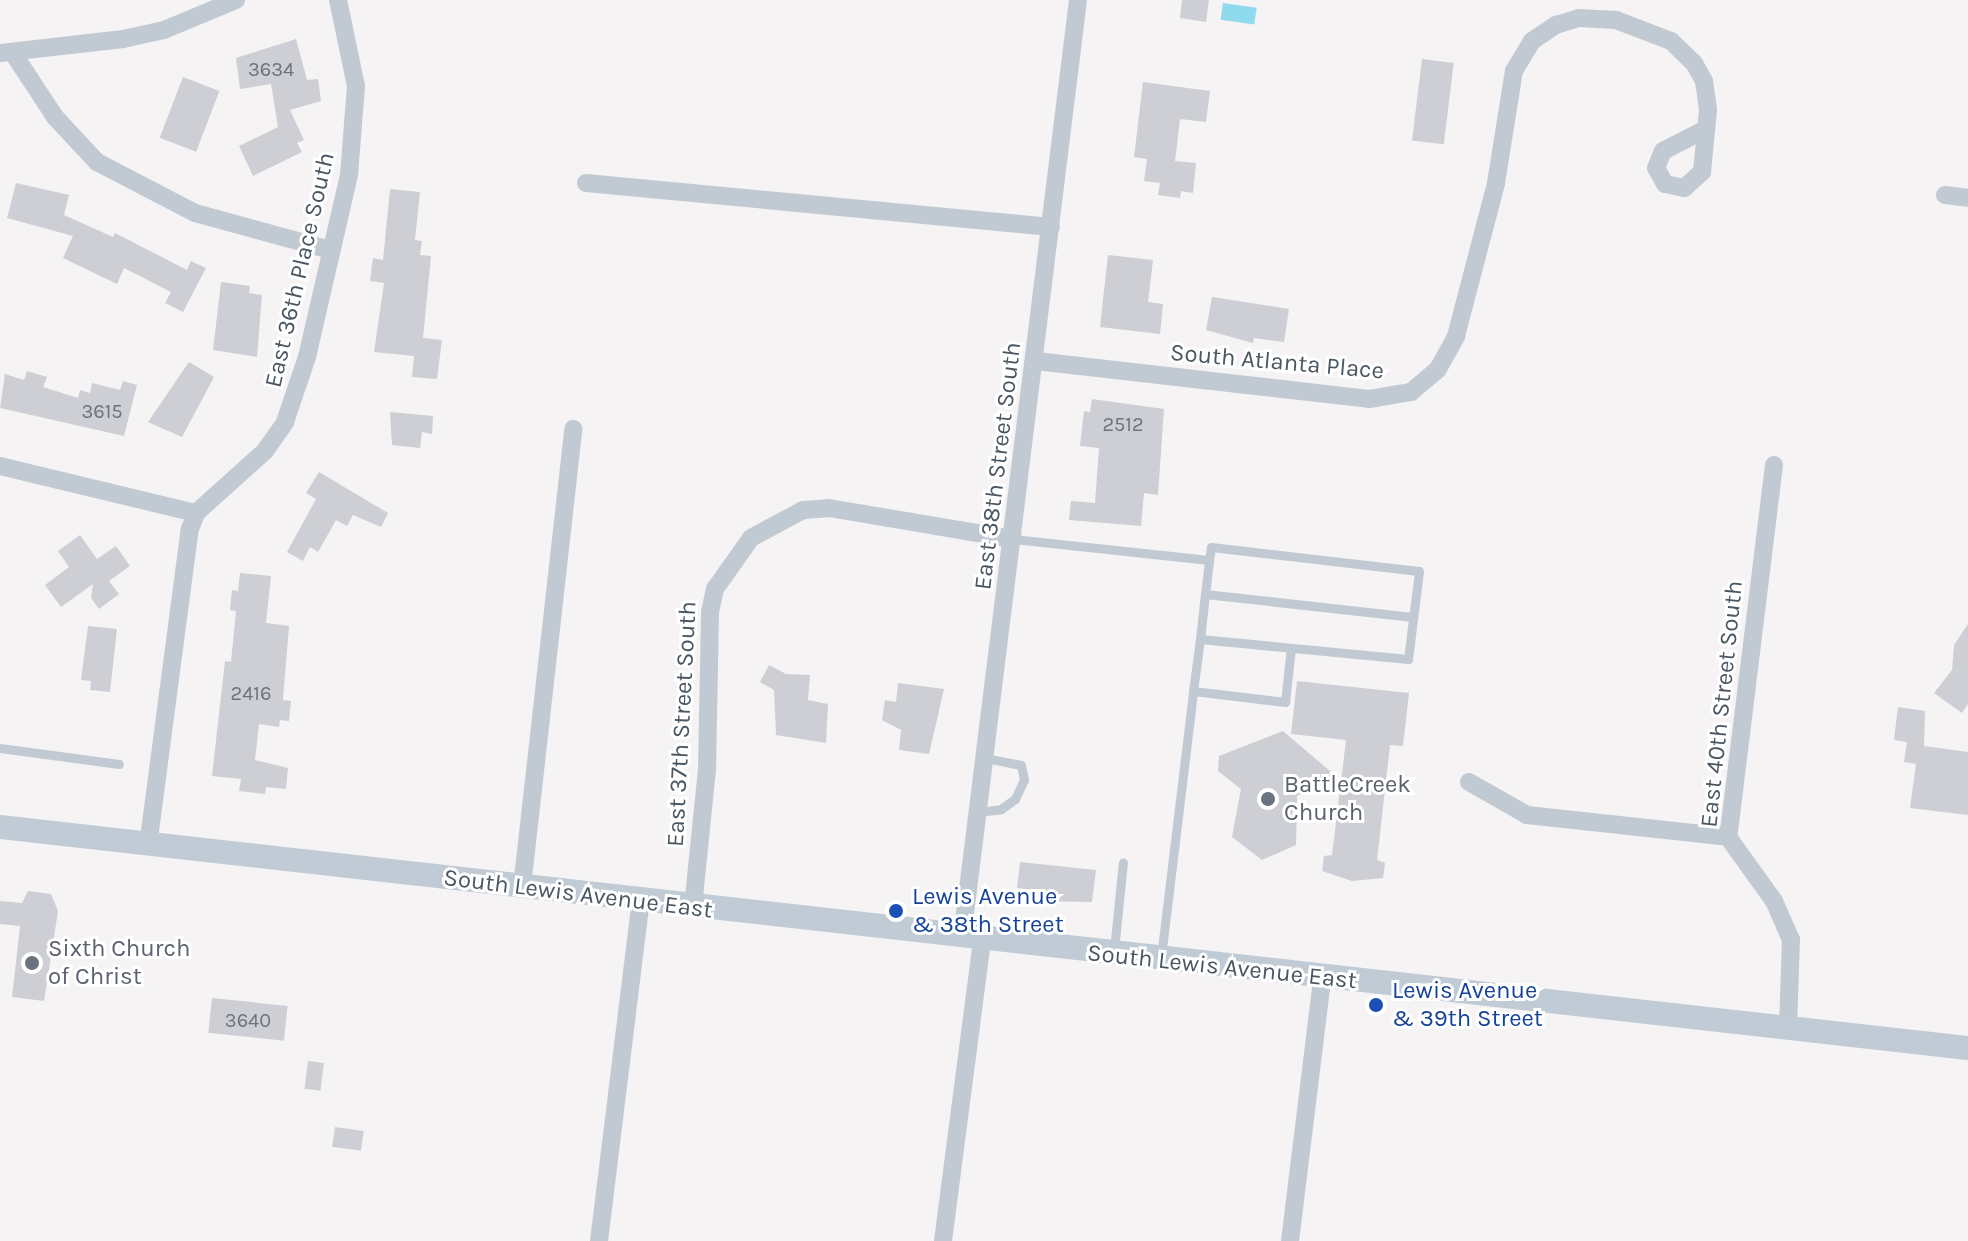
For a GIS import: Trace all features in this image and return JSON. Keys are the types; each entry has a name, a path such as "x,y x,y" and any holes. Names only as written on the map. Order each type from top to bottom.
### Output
{"main road":[{"name":"South Lewis Avenue East","path":"0,827 972,940 1968,1048"}],"street":[{"path":"7,53 81,47 164,30 236,0"},
{"name":"East 36th Place South","path":"196,513 265,451 285,422 307,357 357,121 356,86 338,0"},
{"name":"East 38th Street South","path":"943,1241 972,940 978,812 1036,361 1078,0"},
{"name":"South Atlanta Place","path":"1036,361 1369,399 1411,392 1438,369 1456,336 1496,183 1514,71 1532,41 1556,25 1579,18 1616,20 1671,41 1704,81 1706,129"},
{"path":"7,53 55,117 97,162 195,213 330,250"},
{"path":"586,183 1051,227"},
{"path":"1945,195 1968,198"},
{"path":"522,887 573,429"},
{"name":"East 40th Street South","path":"1774,465 1728,837 1774,901 1791,940 1788,1027"},
{"path":"0,466 196,513 184,553 148,846"},
{"name":"East 37th Street South","path":"693,907 707,770 712,601 729,565 751,538 777,521 803,510 829,508 1013,539"},
{"path":"1469,782 1527,815 1728,837"},
{"path":"599,1241 641,901"},
{"path":"1290,1241 1322,979"}],"lane":[{"path":"1013,539 1209,560"},
{"path":"1161,960 1211,547 1419,571 1408,659 1200,639"},
{"path":"1205,594 1413,617"},
{"path":"1193,691 1285,702 1291,648"},
{"path":"0,748 119,764"},
{"path":"978,812 1001,809 1015,799 1024,780 1021,765 985,758"},
{"path":"1113,955 1123,862"}],"water":[{"path":"1223,3 1257,8 1254,25 1221,20"}],"building":[{"path":"1182,0 1209,0 1206,22 1180,18"},
{"path":"296,39 307,80 318,79 321,101 290,110 304,140 297,143 302,152 253,176 239,146 278,127 271,84 240,89 236,58"},
{"path":"1422,59 1454,63 1444,144 1412,140"},
{"path":"183,77 219,91 196,152 160,138"},
{"path":"1143,82 1210,91 1206,122 1180,119 1175,161 1196,163 1193,193 1181,191 1180,198 1158,195 1160,183 1144,181 1147,159 1134,157"},
{"path":"16,183 69,195 64,215 113,237 115,233 187,270 191,261 206,268 183,312 165,303 171,292 124,268 117,284 63,258 73,236 7,218"},
{"path":"390,189 420,192 415,240 422,241 420,255 431,256 423,338 442,340 437,379 412,377 414,356 374,352 384,283 370,281 373,258 383,260"},
{"path":"1108,255 1153,260 1148,302 1163,304 1160,334 1100,327"},
{"path":"221,282 250,286 249,293 262,295 257,357 213,350"},
{"path":"1212,297 1289,309 1284,342 1254,338 1253,343 1206,330"},
{"path":"189,362 214,377 182,437 148,422"},
{"path":"27,371 47,377 43,387 78,398 80,390 90,393 92,383 120,390 123,381 137,385 124,436 0,408 5,374 24,380"},
{"path":"1092,399 1164,409 1158,495 1144,493 1141,526 1069,520 1071,501 1095,503 1099,448 1080,446 1084,411 1090,412"},
{"path":"390,412 433,416 432,434 422,432 420,448 392,445"},
{"path":"319,472 388,513 381,527 353,515 347,526 336,520 318,552 310,547 303,561 287,552 316,499 306,493"},
{"path":"80,535 97,559 116,546 130,566 109,581 119,594 99,609 91,598 93,584 61,607 45,585 69,567 58,551"},
{"path":"240,573 271,576 266,623 289,626 283,700 291,701 289,721 280,720 279,727 259,724 255,760 288,768 286,789 266,787 265,794 239,791 241,779 212,776 225,661 231,662 236,611 230,610 232,590 238,591"},
{"path":"1968,624 1968,704 1962,713 1934,693 1952,670 1954,645"},
{"path":"88,626 117,629 110,692 90,690 91,681 81,680"},
{"path":"769,665 786,674 810,675 808,700 828,704 826,743 776,735 774,690 760,682"},
{"path":"1297,681 1409,693 1403,746 1390,745 1377,860 1385,863 1383,878 1352,881 1322,871 1324,856 1332,855 1346,740 1291,734"},
{"path":"898,683 944,689 929,754 899,750 901,730 882,720 885,700 896,702"},
{"path":"1898,707 1925,711 1924,746 1968,752 1968,815 1910,808 1916,764 1904,762 1907,742 1894,740"},
{"name":"BattleCreek Church","path":"1283,731 1337,777 1297,796 1296,845 1262,860 1232,837 1241,789 1218,771 1219,756"},
{"path":"1020,862 1096,870 1092,902 1034,901 1035,890 1017,888"},
{"name":"Sixth Church of Christ","path":"28,891 51,894 58,911 44,1001 12,997 20,926 0,924 0,901 22,903"},
{"path":"212,998 288,1006 284,1041 208,1033"},
{"path":"308,1061 324,1063 320,1091 305,1089"},
{"path":"335,1127 364,1131 361,1151 332,1147"}],"place":[{"name":"BattleCreek Church","path":"1268,799"},
{"name":"Lewis Avenue & 38th Street","path":"896,911"},
{"name":"Sixth Church of Christ","path":"32,963"},
{"name":"Lewis Avenue & 39th Street","path":"1376,1005"}]}
